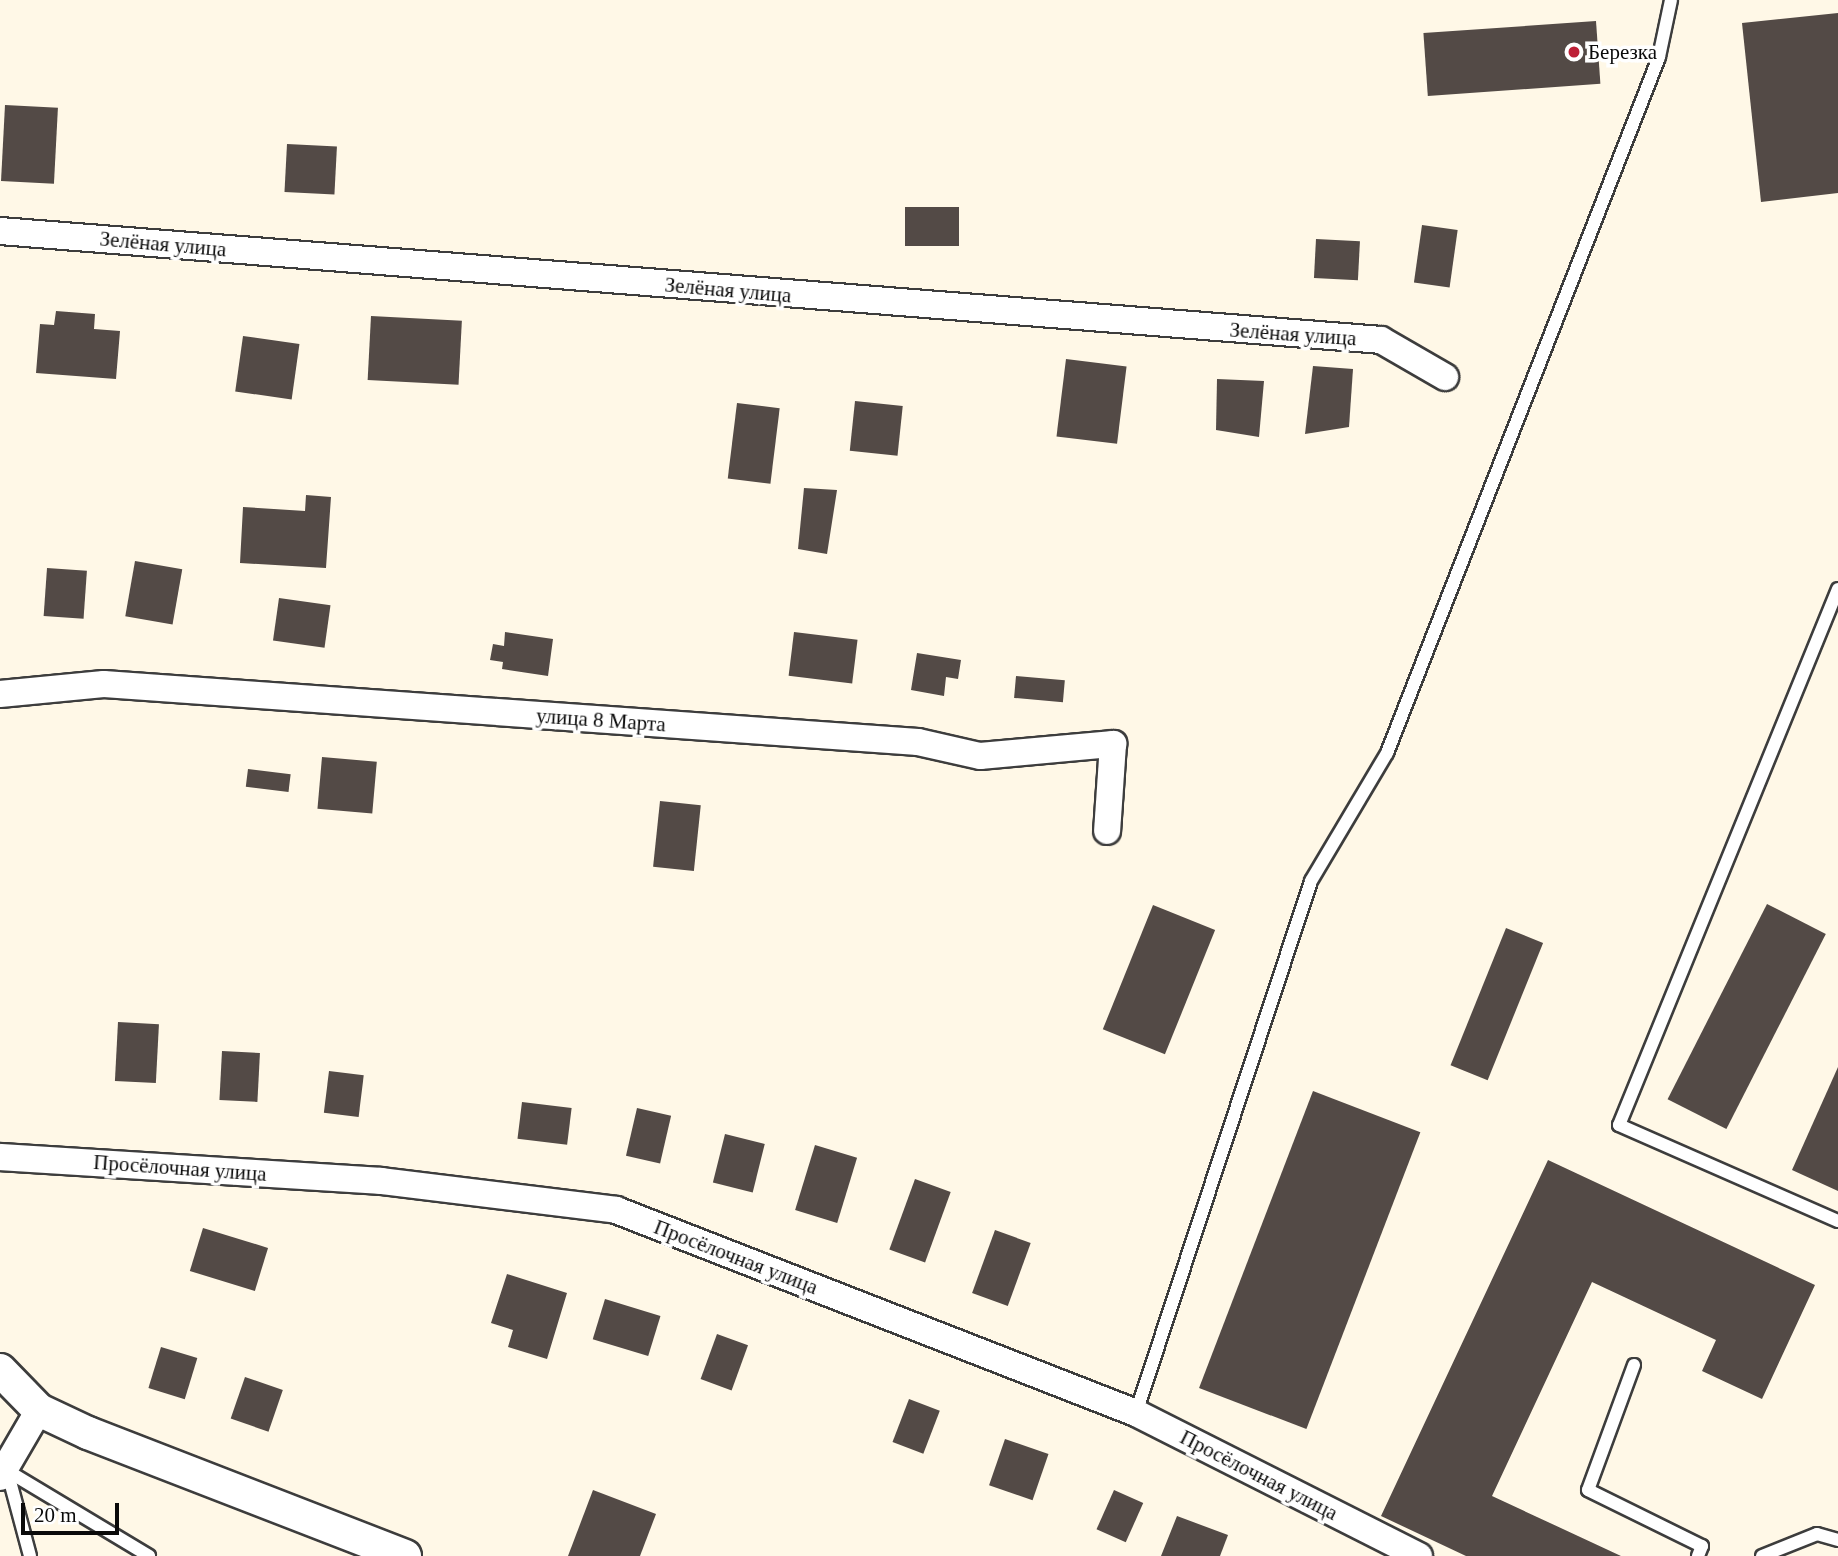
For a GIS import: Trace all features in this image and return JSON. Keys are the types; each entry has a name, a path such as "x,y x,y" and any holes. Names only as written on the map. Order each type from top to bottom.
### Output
{"street":[{"name":"Зелёная улица","path":"0,231 1381,340 1420,357 1445,377"},
{"name":"улица 8 Марта","path":"0,694 104,684 918,742 980,756 1113,744 1107,831"},
{"name":"Просёлочная улица","path":"0,1157 381,1181 615,1210 1136,1413 1419,1556"},
{"path":"0,1370 39,1410 405,1556"},
{"path":"3,1474 39,1410"}],"lane":[{"path":"1136,1413 1311,881 1387,752 1659,57 1671,0"},
{"path":"1838,589 1619,1125 1838,1221"},
{"path":"1634,1365 1588,1490 1702,1546 1698,1556"},
{"path":"3,1474 30,1556"},
{"path":"3,1474 149,1556"},
{"path":"1762,1556 1817,1534 1838,1540"}],"building":[{"path":"1838,13 1838,193 1761,202 1742,23"},
{"path":"1596,21 1600,84 1428,96 1423,33"},
{"path":"5,105 58,108 54,184 1,181"},
{"path":"287,144 337,147 334,195 284,192"},
{"path":"905,207 959,207 959,246 905,246"},
{"path":"1422,225 1458,230 1450,287 1414,282"},
{"path":"1316,239 1360,241 1358,280 1314,278"},
{"path":"56,311 95,314 94,329 120,331 116,379 36,373 40,324 54,325"},
{"path":"371,316 462,321 459,385 368,380"},
{"path":"243,336 299,344 292,399 235,391"},
{"path":"1066,359 1127,366 1117,444 1056,436"},
{"path":"1313,366 1353,369 1349,427 1305,434"},
{"path":"1217,379 1264,381 1259,437 1216,430"},
{"path":"855,401 903,406 898,456 850,451"},
{"path":"737,403 780,408 770,484 728,478"},
{"path":"804,488 837,490 827,554 798,549"},
{"path":"306,495 331,497 326,568 240,563 243,507 305,511"},
{"path":"135,561 182,569 173,624 125,616"},
{"path":"47,568 87,571 84,619 44,616"},
{"path":"279,598 330,605 325,648 273,641"},
{"path":"505,632 553,639 548,676 502,669 503,662 490,660 493,644 504,646"},
{"path":"794,632 858,640 852,683 789,676"},
{"path":"917,653 961,660 958,679 946,677 944,696 911,690"},
{"path":"1016,676 1065,680 1063,702 1014,698"},
{"path":"322,757 377,762 372,814 317,809"},
{"path":"248,769 291,774 288,792 246,787"},
{"path":"660,801 701,805 694,871 653,867"},
{"path":"1767,904 1826,934 1726,1129 1668,1099"},
{"path":"1153,905 1215,930 1165,1054 1103,1029"},
{"path":"1506,928 1543,943 1488,1080 1451,1065"},
{"path":"118,1022 159,1024 156,1083 115,1081"},
{"path":"222,1051 260,1053 257,1102 219,1100"},
{"path":"1838,1067 1838,1191 1792,1170"},
{"path":"329,1071 364,1075 359,1117 324,1113"},
{"path":"1313,1091 1420,1132 1306,1429 1199,1388"},
{"path":"522,1102 572,1108 567,1145 517,1139"},
{"path":"637,1108 671,1116 660,1164 626,1156"},
{"path":"725,1134 765,1144 753,1192 713,1183"},
{"path":"815,1145 857,1158 837,1223 795,1210"},
{"path":"1548,1160 1815,1285 1762,1399 1702,1371 1716,1340 1592,1282 1492,1496 1621,1556 1466,1556 1381,1516"},
{"path":"915,1179 951,1192 925,1262 889,1249"},
{"path":"203,1228 268,1248 255,1291 190,1271"},
{"path":"995,1230 1031,1243 1008,1306 972,1293"},
{"path":"507,1274 567,1293 547,1359 508,1347 513,1330 491,1323"},
{"path":"605,1299 660,1316 648,1356 593,1339"},
{"path":"717,1334 748,1345 732,1390 701,1379"},
{"path":"161,1347 197,1358 185,1399 148,1388"},
{"path":"245,1377 283,1390 268,1432 231,1419"},
{"path":"909,1399 940,1411 923,1454 893,1442"},
{"path":"1005,1439 1048,1454 1033,1500 989,1485"},
{"path":"593,1490 656,1514 640,1556 568,1556"},
{"path":"1114,1490 1143,1503 1126,1542 1097,1529"},
{"path":"1177,1516 1228,1535 1220,1556 1161,1556"}],"place":[{"name":"Березка","path":"1574,52"}]}
